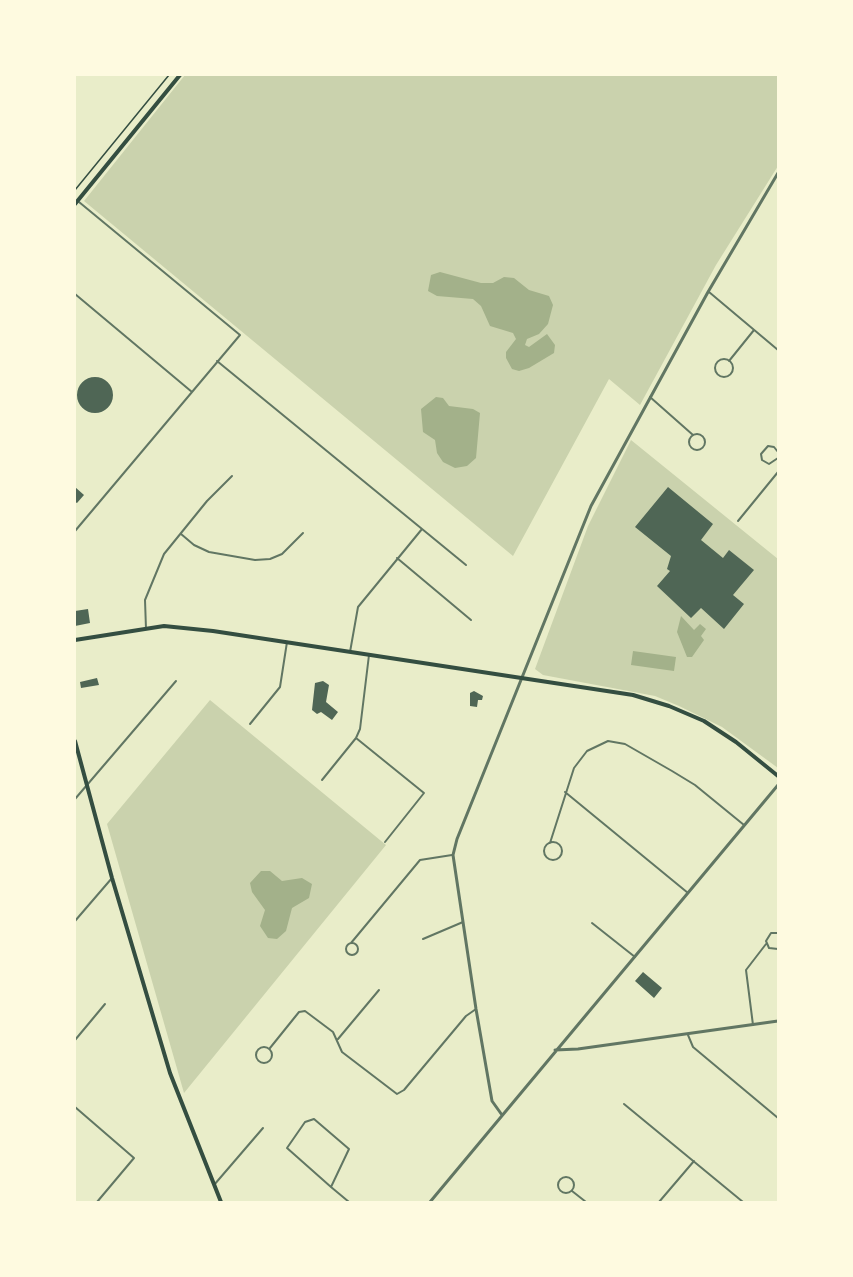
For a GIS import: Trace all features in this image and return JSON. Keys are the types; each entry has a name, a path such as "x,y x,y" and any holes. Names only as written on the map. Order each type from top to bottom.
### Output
{"main road":[{"path":"76,202 180,75"},
{"path":"75,640 164,626 287,642 633,695 685,712 736,742 778,776"},
{"path":"75,741 112,878 179,1102 221,1202"}],"street":[{"path":"502,1115 492,1101 453,855 460,830 591,506 708,291 778,173"},
{"path":"75,531 240,335 76,202"},
{"path":"708,291 778,350"},
{"path":"75,294 192,392"},
{"path":"729,361 754,330"},
{"path":"724,359 729,361 732,366 730,374 719,375 715,371 716,363 724,359"},
{"path":"217,362 466,565"},
{"path":"650,397 693,435 700,435 704,438 705,443 701,449 691,447 689,442 693,435"},
{"path":"778,452 771,446 761,451 764,462 774,462 778,465"},
{"path":"774,462 778,458"},
{"path":"738,521 778,472"},
{"path":"146,629 145,600 153,575 164,554 207,501 232,476"},
{"path":"350,652 358,607 422,529"},
{"path":"181,534 194,545 209,552 255,560 270,559 282,554 303,533"},
{"path":"397,558 471,620"},
{"path":"250,723 280,687 287,642"},
{"path":"322,780 356,738 360,729 369,655"},
{"path":"75,800 176,681"},
{"path":"356,738 424,793 385,842"},
{"path":"550,843 560,846 561,854 557,859 551,859 545,854 544,849 550,843 565,792 574,768 587,751 600,743 625,744 695,785 744,825"},
{"path":"430,1202 778,785"},
{"path":"565,792 688,893"},
{"path":"351,943 358,948 353,956 346,951 347,945 420,860 453,855"},
{"path":"75,921 112,878"},
{"path":"423,939 463,922"},
{"path":"592,923 634,957"},
{"path":"753,1025 746,970 766,944 768,935 778,933"},
{"path":"766,944 772,950 778,949"},
{"path":"337,1040 379,990"},
{"path":"75,1040 105,1004"},
{"path":"270,1048 273,1056 270,1061 263,1063 258,1061 256,1056 259,1048 270,1048 302,1011 330,1030 342,1052 397,1094 404,1090 466,1016 476,1009"},
{"path":"555,1050 688,1035 778,1021"},
{"path":"688,1035 693,1047 778,1118"},
{"path":"624,1104 743,1202"},
{"path":"75,1107 134,1158 97,1202"},
{"path":"331,1187 350,1149 317,1120 308,1120 286,1148 331,1187 349,1202"},
{"path":"214,1185 263,1128"},
{"path":"659,1202 694,1161"},
{"path":"572,1191 574,1183 571,1179 564,1178 559,1181 558,1186 562,1193 572,1191 586,1202"}],"path":[{"path":"75,190 169,75"}],"shaded area":[{"path":"185,75 778,75 778,166 716,265 640,405 609,379 513,556 84,201"},
{"path":"440,272 481,283 493,283 504,277 514,278 529,290 549,296 553,305 548,324 539,334 527,339 525,345 529,347 547,334 555,345 554,353 529,368 519,371 512,369 506,358 506,352 516,339 513,333 490,326 481,306 473,299 437,296 428,291 431,275"},
{"path":"436,397 443,398 449,406 473,409 480,413 476,458 467,466 455,468 443,462 437,453 435,440 423,432 421,409"},
{"path":"631,440 778,559 778,768 722,727 655,696 543,675 535,669 588,526"},
{"path":"681,616 694,630 700,624 706,629 701,636 704,640 692,657 687,657 677,632"},
{"path":"633,651 676,657 674,671 631,665"},
{"path":"210,700 386,845 184,1093 107,824"},
{"path":"261,871 270,871 282,881 302,878 312,884 309,898 292,908 286,931 277,939 268,938 260,926 265,910 252,892 250,883"}],"building":[{"path":"95,377 108,382 113,395 108,408 95,413 82,408 77,395 82,382"},
{"path":"75,487 84,495 77,503 75,502"},
{"path":"668,487 713,524 701,540 723,558 729,550 754,570 733,595 744,604 724,629 701,608 691,618 657,586 670,571 667,569 671,556 635,527"},
{"path":"88,609 90,623 75,626 75,611"},
{"path":"97,678 99,685 81,688 80,682"},
{"path":"323,681 329,685 326,702 338,712 332,720 321,712 317,714 312,710 315,683"},
{"path":"474,691 483,696 482,700 478,700 477,707 470,706 470,693"},
{"path":"643,972 662,988 654,998 635,981"}]}
